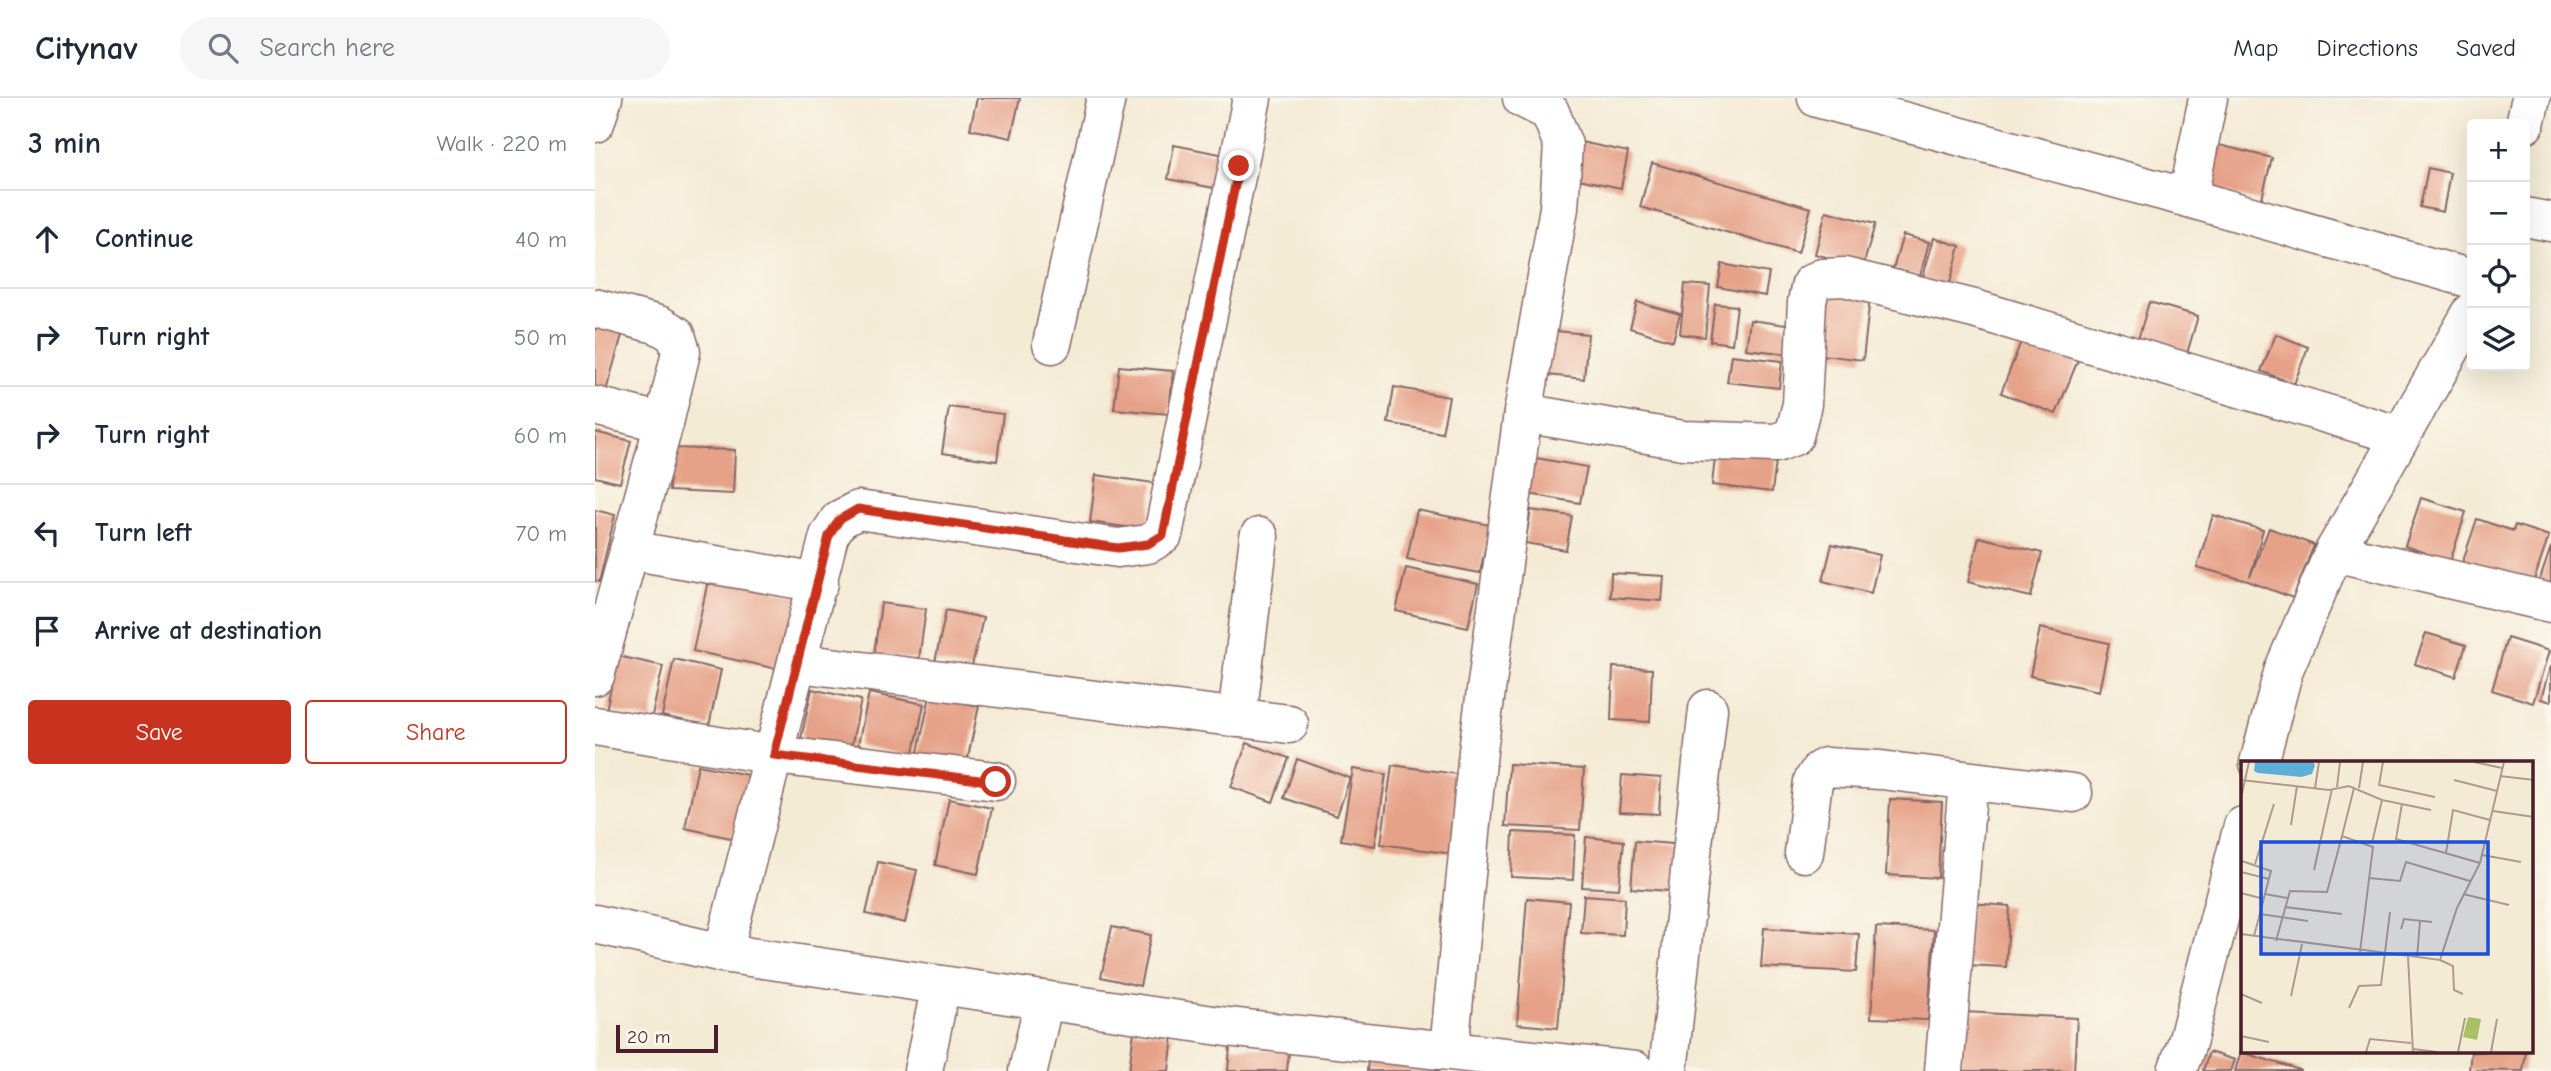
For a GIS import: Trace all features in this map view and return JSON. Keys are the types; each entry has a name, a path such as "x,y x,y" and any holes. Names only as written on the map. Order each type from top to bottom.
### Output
{"street":[{"path":"595,123 603,98"},
{"path":"1052,344 1105,98"},
{"path":"723,953 829,536 839,520 858,509 1118,548 1148,544 1163,535 1252,98"},
{"path":"1817,98 2188,198 2467,278"},
{"path":"2188,198 2209,98"},
{"path":"2526,119 2531,98"},
{"path":"1449,1050 1478,751 1523,413 1559,208 1563,145 1544,103"},
{"path":"2530,218 2551,222"},
{"path":"1523,413 1683,440 1776,443 1794,436 1802,404 1807,302 1811,284 1822,278 1844,277 1974,309 2401,436"},
{"path":"595,308 659,325 675,335 681,352 629,550 607,588 595,676"},
{"path":"2260,761 2284,669 2334,552 2467,321"},
{"path":"595,406 664,423"},
{"path":"1237,718 1259,537"},
{"path":"629,550 819,583"},
{"path":"2334,552 2551,603"},
{"path":"798,663 1289,724"},
{"path":"1668,1071 1708,709"},
{"path":"595,726 774,755 996,782"},
{"path":"1804,853 1813,782 1820,770 1826,767 1869,769 2073,793"},
{"path":"1944,1071 1968,781"},
{"path":"2177,1071 2187,1043 2241,834"},
{"path":"595,924 723,953 1227,1027 1635,1071"},
{"path":"923,1071 941,985"},
{"path":"1028,1071 1044,1000"}],"building":[{"path":"977,98 1020,98 1011,138 970,129"},
{"path":"1581,142 1628,152 1621,188 1574,178"},
{"path":"1174,145 1225,155 1219,189 1168,179"},
{"path":"2219,145 2272,158 2261,202 2208,188"},
{"path":"1652,163 1811,208 1798,253 1640,207"},
{"path":"2428,168 2450,173 2443,212 2420,207"},
{"path":"1826,211 1875,224 1863,267 1815,254"},
{"path":"1903,235 1929,242 1920,277 1893,269"},
{"path":"1934,238 1960,246 1949,287 1922,280"},
{"path":"1722,264 1769,273 1765,296 1718,287"},
{"path":"1685,284 1710,286 1705,337 1680,334"},
{"path":"1821,292 1870,297 1863,360 1814,354"},
{"path":"1637,302 1680,314 1673,341 1630,328"},
{"path":"2149,302 2198,316 2186,357 2137,343"},
{"path":"1715,304 1737,306 1732,344 1710,341"},
{"path":"595,320 624,328 606,391 595,388"},
{"path":"1750,320 1794,326 1791,354 1746,349"},
{"path":"1544,330 1588,334 1584,379 1539,374"},
{"path":"2276,334 2308,347 2294,384 2261,371"},
{"path":"2022,339 2078,360 2056,414 2001,393"},
{"path":"1731,355 1782,361 1779,388 1727,382"},
{"path":"1119,366 1173,371 1169,414 1114,409"},
{"path":"1394,387 1449,397 1442,433 1388,423"},
{"path":"949,407 1003,414 997,461 942,453"},
{"path":"595,432 631,441 620,483 595,477"},
{"path":"1716,447 1777,454 1772,492 1712,485"},
{"path":"671,448 735,450 733,494 669,491"},
{"path":"1530,457 1587,467 1580,503 1523,493"},
{"path":"1096,475 1154,483 1147,530 1090,522"},
{"path":"2421,498 2466,512 2450,562 2405,546"},
{"path":"595,510 615,515 599,582 595,581"},
{"path":"1417,510 1490,525 1480,573 1407,559"},
{"path":"1531,510 1572,516 1566,550 1525,543"},
{"path":"2213,515 2263,530 2250,577 2269,528 2314,545 2293,598 2248,581 2197,567"},
{"path":"2477,519 2513,531 2515,525 2549,536 2530,592 2460,569"},
{"path":"1979,537 2042,553 2031,597 1968,582"},
{"path":"1832,544 1880,555 1871,593 1823,581"},
{"path":"2551,547 2551,596 2536,591"},
{"path":"1406,568 1478,584 1468,627 1396,611"},
{"path":"1611,573 1664,576 1662,601 1610,597"},
{"path":"709,576 803,596 787,671 693,651"},
{"path":"881,603 926,609 919,660 874,654"},
{"path":"946,610 983,618 971,670 935,662"},
{"path":"2040,628 2109,643 2099,691 2030,676"},
{"path":"2426,633 2466,645 2456,677 2415,664"},
{"path":"2507,638 2549,651 2533,703 2492,690"},
{"path":"618,656 663,666 651,720 606,710"},
{"path":"674,659 721,670 709,726 662,716"},
{"path":"1613,667 1652,669 1650,722 1611,720"},
{"path":"2551,667 2551,702 2541,699"},
{"path":"812,689 861,700 851,748 801,738"},
{"path":"869,693 924,704 913,757 858,745"},
{"path":"930,696 979,706 965,771 916,761"},
{"path":"1247,743 1289,758 1273,802 1231,787"},
{"path":"1297,759 1350,778 1337,816 1284,798"},
{"path":"1509,764 1584,769 1580,830 1505,826"},
{"path":"698,765 748,775 735,839 685,828"},
{"path":"1392,765 1471,776 1460,855 1381,844"},
{"path":"1353,769 1386,774 1375,846 1341,840"},
{"path":"1622,775 1661,778 1659,814 1619,812"},
{"path":"949,799 992,808 978,874 935,865"},
{"path":"1890,799 1942,802 1938,878 1886,875"},
{"path":"1513,832 1575,835 1573,880 1511,877"},
{"path":"1586,837 1624,841 1619,889 1582,887"},
{"path":"1635,841 1685,845 1681,892 1631,888"},
{"path":"878,862 917,870 905,923 866,914"},
{"path":"1584,895 1625,898 1623,935 1581,933"},
{"path":"1527,898 1569,902 1558,1028 1517,1024"},
{"path":"1970,903 2010,906 2006,967 1966,965"},
{"path":"1112,927 1151,935 1140,986 1101,977"},
{"path":"1876,927 1934,930 1928,1020 1871,1018"},
{"path":"1764,928 1859,934 1856,972 1761,967"},
{"path":"1964,1012 2077,1018 2074,1071 1961,1071"},
{"path":"1134,1031 1173,1035 1169,1071 1129,1071"},
{"path":"1230,1046 1289,1052 1287,1071 1228,1071"},
{"path":"2209,1052 2235,1060 2231,1071 2203,1071"},
{"path":"2241,1052 2300,1070 2300,1071 2235,1071"},
{"path":"2471,1054 2526,1054 2523,1071 2469,1070"},
{"path":"1368,1060 1441,1066 1440,1071 1367,1071"}],"route":[{"path":"996,782 774,755 829,536 839,520 858,509 1118,548 1148,544 1163,535 1239,166"}]}
